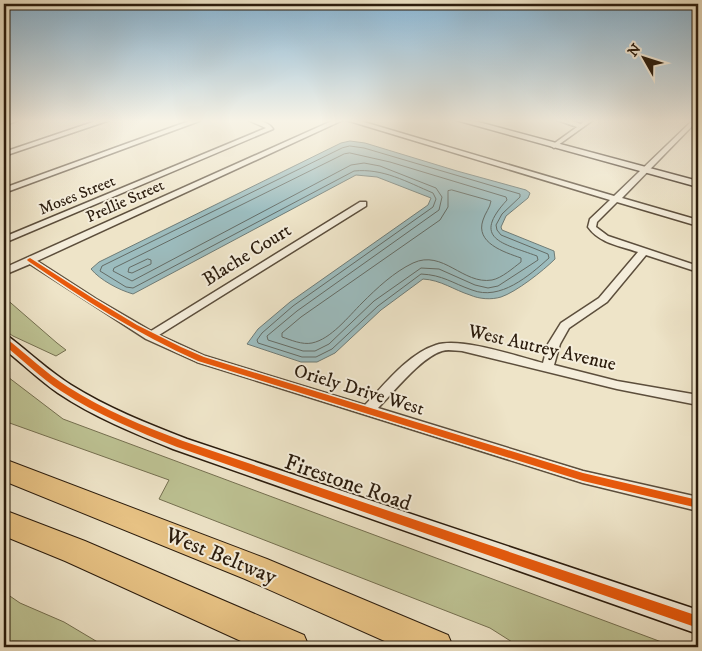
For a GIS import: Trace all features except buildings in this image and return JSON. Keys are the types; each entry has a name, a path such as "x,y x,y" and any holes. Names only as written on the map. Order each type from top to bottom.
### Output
{"highway":[{"name":"West Beltway","path":"4,470 256,569 436,647"},
{"path":"4,523 93,558 292,647"}],"street":[{"path":"4,191 116,150"},
{"name":"Moses Street","path":"4,240 220,150"},
{"name":"Prellie Street","path":"4,272 273,150"},
{"path":"452,150 698,223"},
{"path":"571,150 698,184"},
{"path":"666,150 593,221 592,227 605,238 698,269"},
{"name":"Blache Court","path":"150,336 363,204"},
{"path":"547,368 554,344 565,326 603,300 644,251"},
{"name":"Oriely Drive West","path":"30,260 107,311 150,336 201,359 369,409 584,477 698,504"},
{"name":"Firestone Road","path":"4,341 63,388 129,424 180,444 698,622"},
{"name":"West Autrey Avenue","path":"369,409 424,356 441,348 462,347 617,385 698,400"}],"green space":[{"path":"4,297 66,350 56,356 4,330"},
{"path":"4,374 63,419 675,647 520,647 490,628 159,499 169,480 4,421"},
{"path":"4,592 20,603 64,622 106,647 61,647 50,642 12,641 4,647"}],"water":[{"path":"326,150 389,150 526,190 530,193 528,198 506,216 501,227 502,230 554,251 555,259 522,286 497,298 477,297 442,283 423,279 381,310 335,353 317,362 301,362 247,344 258,329 290,302 428,205 431,198 377,177 356,175 133,294 99,277 91,269 99,262"}],"cycle path":[{"path":"30,260 134,326 201,359 583,477 698,504"},
{"path":"4,341 63,388 100,410 129,424 180,444 698,622"}]}
